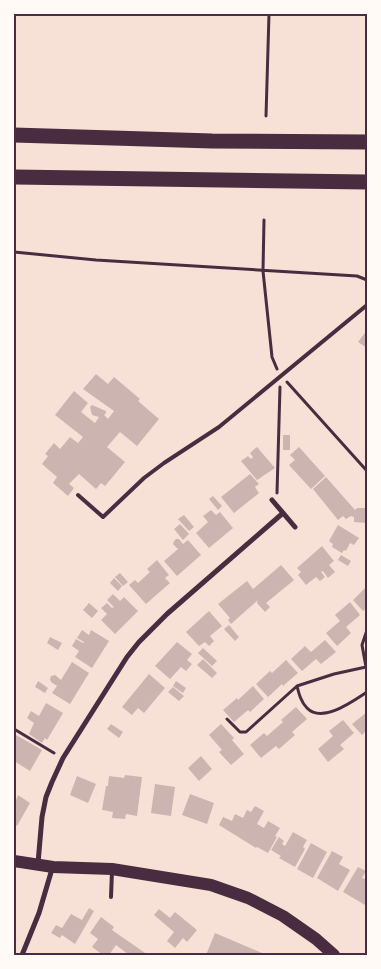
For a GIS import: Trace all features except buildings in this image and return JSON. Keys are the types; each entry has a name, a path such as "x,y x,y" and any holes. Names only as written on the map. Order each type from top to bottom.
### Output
{"highway":[{"path":"14,135 212,141 367,142"},
{"path":"14,177 367,182"}],"main road":[{"path":"14,861 53,868 112,869 211,885 231,891 283,916 316,939 334,955"}],"street":[{"path":"272,500 295,526"},
{"path":"38,865 40,834 46,797 63,758 115,673 139,642 167,614 283,513"},
{"path":"22,955 39,913 53,868"}],"lane":[{"path":"78,495 103,517 144,478 219,427 367,305"},
{"path":"111,897 112,869"}],"path":[{"path":"266,116 269,14"},
{"path":"264,220 263,270 272,358 281,376 367,471"},
{"path":"14,252 96,260 357,276 367,280"},
{"path":"272,500 277,494 281,389 276,380"},
{"path":"227,719 240,732 246,732 297,686 334,674 367,669 362,645 367,630"},
{"path":"297,686 307,709 318,714 331,712 367,692"},
{"path":"14,729 63,758"}]}
